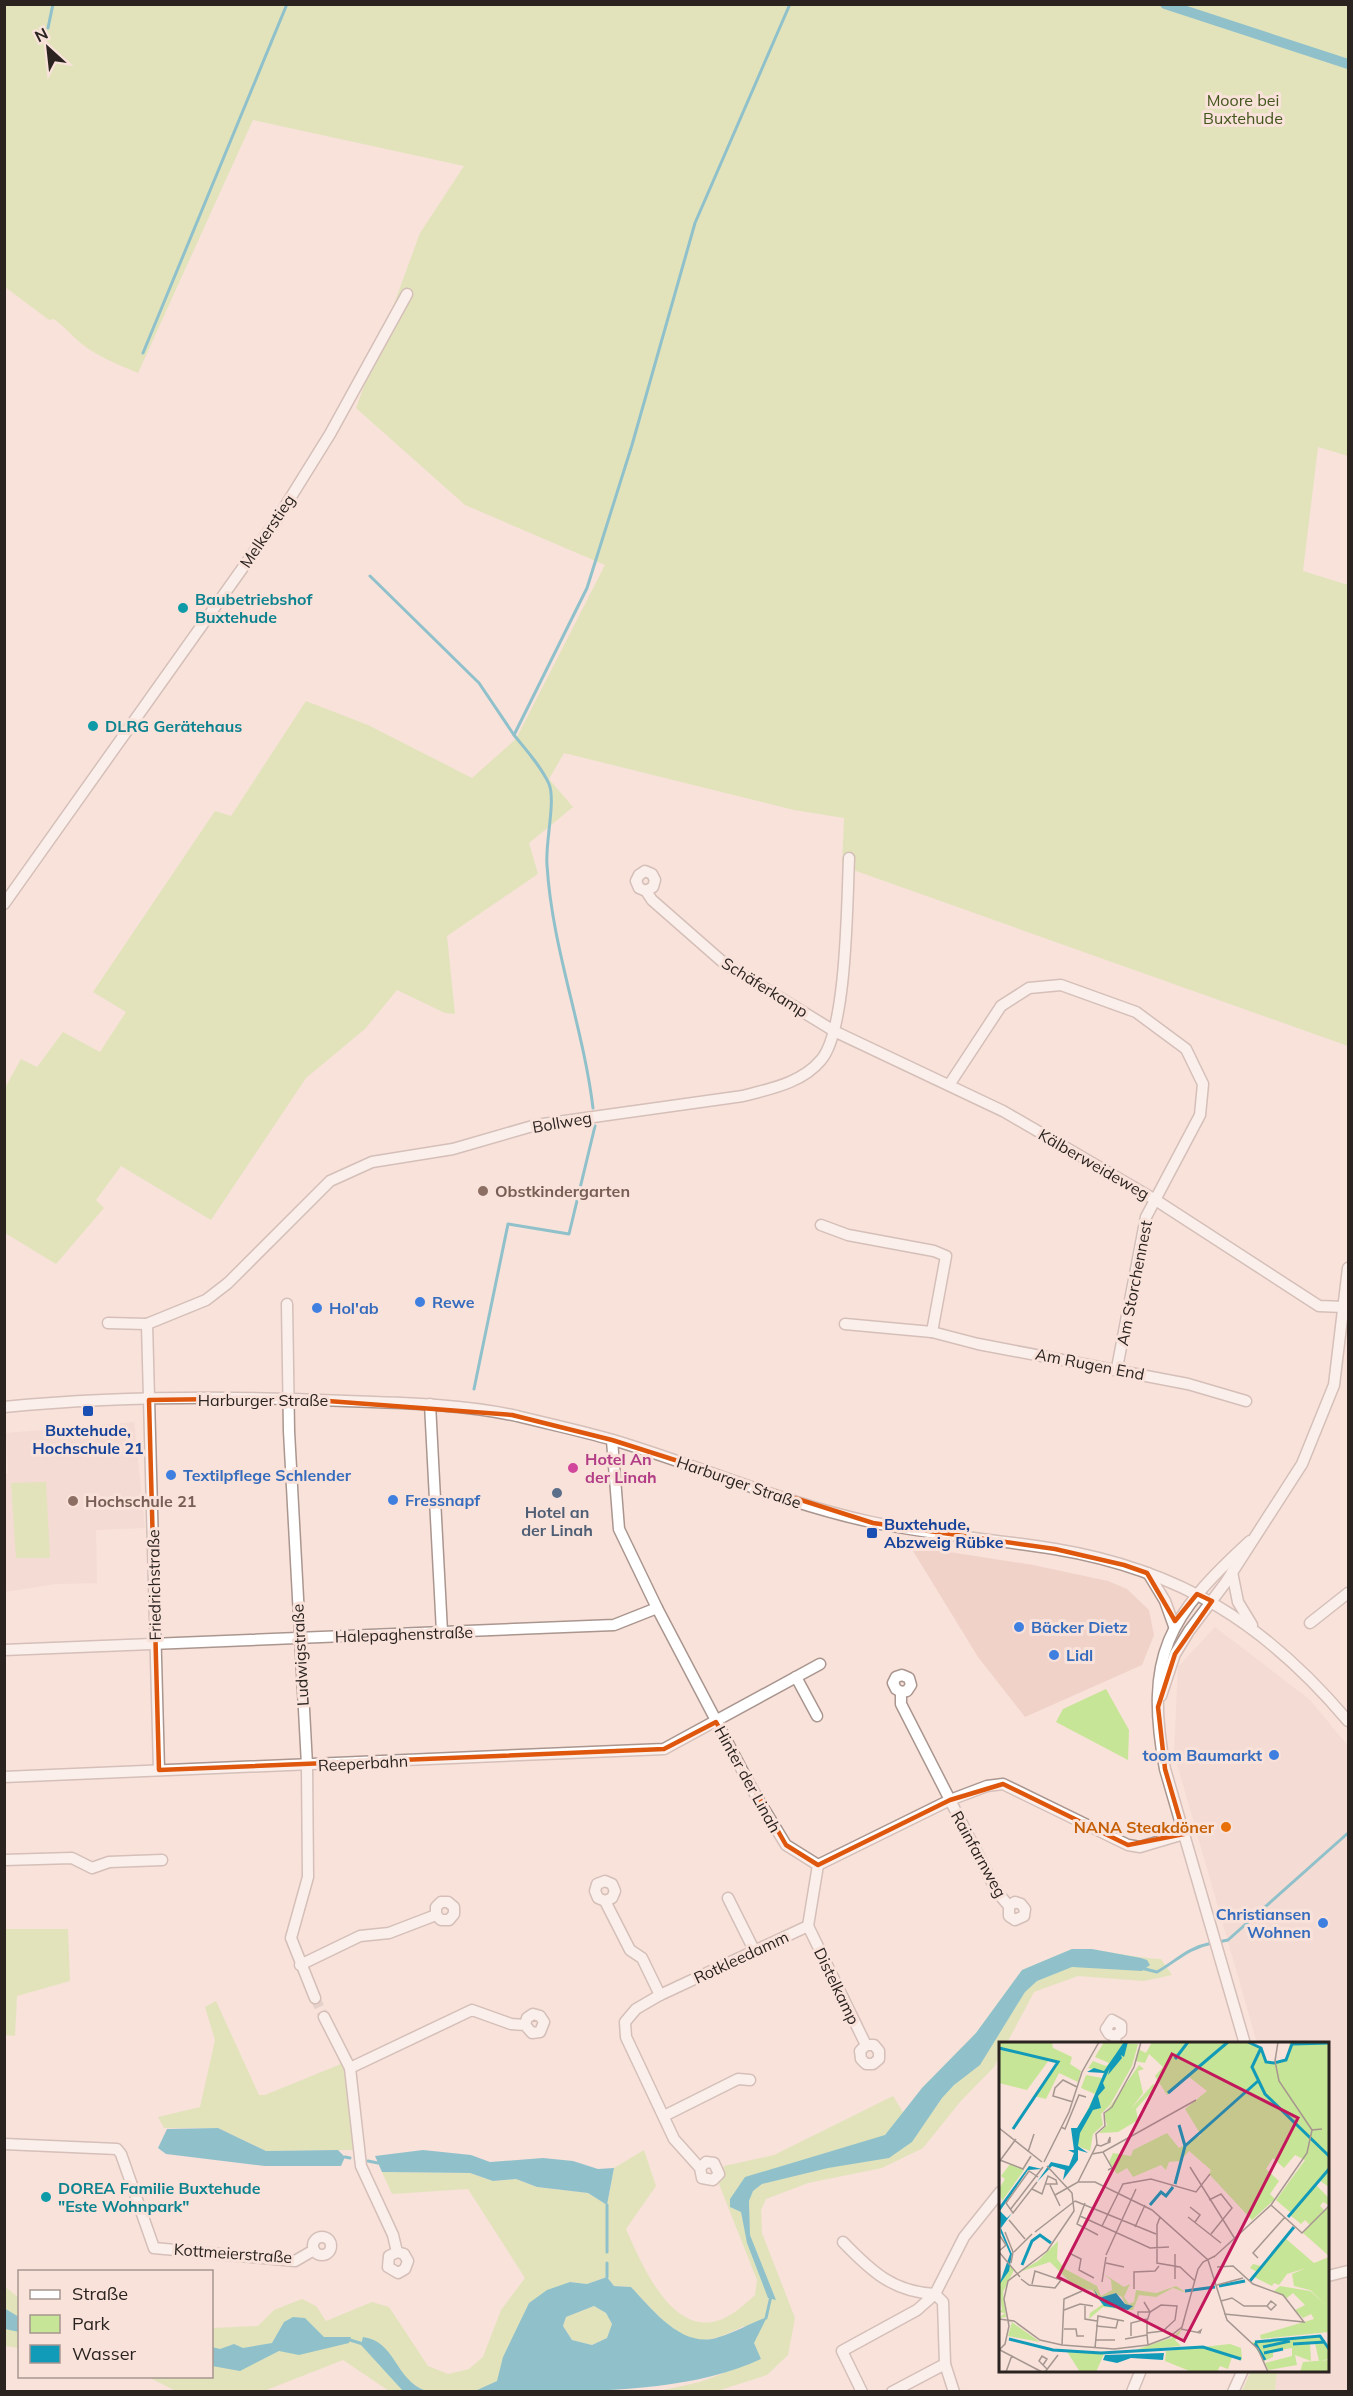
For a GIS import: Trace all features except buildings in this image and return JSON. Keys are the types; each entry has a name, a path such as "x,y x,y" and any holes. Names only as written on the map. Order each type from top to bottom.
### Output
{"street":[{"name":"Melkerstieg","path":"4,904 276,521 330,434 406,294"},
{"name":"Bollweg","path":"108,1323 147,1324 206,1300 228,1283 330,1181 372,1162 453,1149 536,1125 743,1095 775,1088 805,1075 822,1059 834,1031 842,976 849,858"},
{"name":"Schäferkamp","path":"646,891 652,900 725,964 834,1031"},
{"name":"Am Storchennest","path":"950,1086 1001,1006 1029,988 1061,986 1136,1012 1186,1049 1203,1084 1200,1115 1168,1180 1154,1199 1146,1217 1117,1368"},
{"name":"Kälberweideweg","path":"834,1031 1003,1111 1154,1199 1319,1306 1344,1308"},
{"path":"821,1225 848,1235 934,1251 946,1256 932,1332"},
{"path":"1158,1707 1175,1654 1232,1572 1302,1464 1334,1385 1348,1268"},
{"name":"Ludwigstraße","path":"286,1304 288,1398 307,1765 308,1876 291,1938 315,1998"},
{"name":"Am Rugen End","path":"845,1323 932,1332 978,1344 1117,1368 1188,1384 1246,1401"},
{"path":"147,1324 149,1400"},
{"name":"Harburger Straße","path":"4,1407 149,1400 288,1398 430,1404 512,1415 612,1440 812,1507 873,1523 1054,1549 1100,1558 1147,1573 1212,1601 1256,1630 1304,1672 1348,1721"},
{"name":"Friedrichstraße","path":"149,1400 159,1770"},
{"path":"430,1404 442,1632"},
{"name":"Hinter der Linah","path":"612,1440 619,1529 657,1608 716,1722 786,1845 818,1865"},
{"path":"1245,2042 1164,1769 1158,1707 1159,1668 1174,1626 1197,1594 1250,1541"},
{"path":"1232,1572 1238,1602 1256,1630"},
{"path":"1147,1573 1166,1601 1174,1626"},
{"path":"1310,1623 1348,1593"},
{"name":"Halepaghenstraße","path":"4,1650 614,1625 657,1608"},
{"name":"Reeperbahn","path":"4,1777 664,1749 820,1664"},
{"path":"796,1677 817,1716"},
{"name":"Rainfarnweg","path":"901,1692 901,1704 998,1892 1009,1906"},
{"path":"818,1865 950,1800 987,1786 1003,1784 1128,1845 1140,1846 1184,1834"},
{"path":"4,1860 72,1858 92,1868 109,1862 162,1860"},
{"name":"Rotkleedamm","path":"664,2116 626,2037 625,2022 636,2009 660,1995 807,1926 818,1865"},
{"path":"728,1898 754,1950"},
{"path":"605,1901 630,1950 642,1959 660,1995"},
{"path":"300,1965 360,1936 389,1933 436,1915"},
{"name":"Distelkamp","path":"807,1926 866,2045"},
{"path":"350,2068 472,2010 511,2024 525,2025"},
{"path":"324,2017 350,2068 360,2166 393,2235 397,2252"},
{"path":"700,2168 674,2139 664,2116 738,2079 750,2080"},
{"name":"Kottmeierstraße","path":"4,2144 117,2149 122,2154 154,2248 295,2261 314,2250"},
{"path":"862,2391 842,2351 917,2310 935,2294 964,2237 999,2193"},
{"path":"843,2242 887,2283 921,2293 935,2294 943,2302 945,2364 954,2391"},
{"path":"1330,2274 1348,2271"},
{"path":"892,2391 945,2364"},
{"path":"1132,2391 1140,2372"},
{"path":"1233,2391 1242,2372"}],"highlighted area":[{"path":"288,1398 512,1415 612,1440 873,1523 1055,1549 1124,1565 1147,1573 1175,1621 1197,1594 1212,1601 1175,1654 1158,1707 1165,1769 1184,1834 1128,1845 1003,1784 950,1800 818,1865 786,1845 716,1722 664,1749 159,1770 149,1400"}],"shaded area":[{"name":"Hochschule 21","path":"134,1422 145,1528 96,1530 97,1583 55,1584 5,1592 4,1474 8,1473 6,1433"},
{"path":"913,1551 943,1551 1033,1565 1108,1581 1127,1589 1149,1610 1154,1635 1142,1665 1025,1717 978,1657"},
{"path":"1215,1627 1310,1700 1348,1746 1348,2391 1275,2391 1277,2372 1329,2372 1329,2042 1257,2042 1174,1753 1178,1667"}],"green space":[{"name":"Moore bei Buxtehude","path":"5,5 1348,5 1348,456 1318,447 1303,571 1348,585 1348,1046 842,866 844,818 794,810 564,753 549,779 573,807 529,843 538,874 447,936 455,1014 445,1013 397,990 365,1029 306,1078 211,1220 121,1166 96,1200 104,1208 56,1264 5,1233 5,1088 21,1059 37,1067 63,1032 100,1052 126,1012 93,992 215,811 231,816 306,701 368,725 472,778 516,739 605,565 465,505 356,408 420,233 464,166 253,120 138,373 81,344 54,319 49,320 5,287"},
{"path":"46,1482 50,1558 16,1558 11,1483"},
{"path":"1106,1689 1129,1730 1128,1760 1056,1722 1063,1709"},
{"path":"5,1929 68,1929 70,1981 17,1996 15,2036 5,2035"},
{"path":"1072,1949 1161,1959 1172,1975 1144,1981 1078,1976 1034,1992 1008,2042 999,2042 999,2057 994,2067 960,2102 923,2148 882,2168 808,2183 766,2199 761,2210 762,2233 795,2318 788,2355 767,2375 717,2391 659,2391 700,2382 761,2359 744,2326 712,2339 691,2339 676,2331 631,2287 614,2286 607,2277 587,2284 570,2282 496,2391 389,2391 343,2360 264,2391 176,2391 150,2378 213,2378 213,2328 258,2326 274,2310 302,2299 316,2306 326,2321 372,2302 389,2307 428,2366 448,2374 469,2369 483,2357 501,2310 525,2278 468,2189 392,2194 382,2172 470,2173 493,2181 516,2179 537,2187 588,2193 607,2205 614,2168 644,2150 656,2186 626,2229 641,2262 664,2298 678,2312 693,2321 711,2322 730,2315 755,2295 757,2280 719,2184 724,2166 774,2155 893,2096 904,2114 922,2088 976,2033 1022,1970"},
{"path":"216,2001 259,2095 265,2095 341,2064 348,2076 354,2150 266,2151 218,2128 164,2128 158,2117 200,2107 215,2040 205,2007"},
{"path":"4,2286 18,2297 18,2348 5,2346"},
{"path":"594,2306 606,2313 612,2324 607,2338 592,2345 572,2340 563,2326 566,2317"},
{"path":"1251,2372 1277,2372 1275,2391 1242,2391"}],"water":[{"path":"1072,1949 1092,1949 1141,1958 1147,1960 1150,1965 1142,1971 1072,1967 1037,1981 1025,1992 980,2065 954,2085 942,2098 912,2142 889,2158 828,2168 762,2184 753,2191 749,2201 750,2235 776,2300 768,2298 747,2243 741,2212 730,2207 730,2199 745,2177 885,2135 922,2088 976,2033 1022,1970"},
{"path":"218,2128 266,2151 338,2150 345,2157 341,2166 265,2166 166,2154 158,2148 167,2129"},
{"path":"423,2150 471,2155 490,2162 543,2158 573,2161 598,2169 614,2168 607,2205 588,2193 537,2187 516,2179 493,2181 470,2173 382,2172 375,2156"},
{"path":"607,2277 614,2286 631,2287 670,2326 693,2338 706,2340 719,2337 767,2317 754,2343 761,2359 730,2371 660,2386 584,2391 475,2391 497,2381 503,2357 529,2303 547,2290 570,2282 587,2284","holes":["594,2306 606,2313 612,2324 607,2338 592,2345 572,2340 563,2326 566,2317"]},
{"path":"4,2308 18,2316 18,2332 5,2329"},
{"path":"293,2317 305,2318 324,2337 351,2337 349,2343 299,2355 279,2351 240,2371 213,2366 213,2347 220,2349 234,2344 243,2348 272,2343 284,2322"},
{"path":"363,2337 382,2345 407,2378 426,2391 403,2391 361,2345"}],"waterway":[{"path":"48,28 53,4"},
{"path":"143,353 287,4"},
{"path":"593,1108 550,896 547,856 551,791 542,771 514,735 587,588 632,445 695,223 790,4"},
{"path":"1165,4 1348,64"},
{"path":"370,576 479,683 514,735"},
{"path":"474,1389 508,1224 569,1234 595,1126"},
{"path":"1218,1942 1228,1940 1348,1833"},
{"path":"1141,1968 1157,1972 1189,1951 1212,1943"},
{"path":"345,2157 350,2158"},
{"path":"368,2161 378,2163"},
{"path":"607,2205 607,2252"},
{"path":"607,2263 607,2277"},
{"path":"766,2318 771,2296"},
{"path":"350,2340 363,2344"}],"tunnel":[{"path":"315,1998 324,2017"}],"place":[{"name":"Baubetriebshof Buxtehude","path":"183,608"},
{"name":"DLRG Gerätehaus","path":"93,726"},
{"name":"Obstkindergarten","path":"483,1191"},
{"name":"Rewe","path":"420,1302"},
{"name":"Hol'ab","path":"317,1308"},
{"name":"Buxtehude, Hochschule 21","path":"88,1411"},
{"name":"Hotel An der Linah","path":"573,1468"},
{"name":"Textilpflege Schlender","path":"171,1475"},
{"name":"Hotel an der Linah","path":"557,1493"},
{"name":"Fressnapf","path":"393,1500"},
{"name":"Hochschule 21","path":"73,1501"},
{"name":"Buxtehude, Abzweig Rübke","path":"872,1533"},
{"name":"Bäcker Dietz","path":"1019,1627"},
{"name":"Lidl","path":"1054,1655"},
{"name":"toom Baumarkt","path":"1274,1755"},
{"name":"NANA Steakdöner","path":"1226,1827"},
{"name":"Christiansen Wohnen","path":"1323,1923"},
{"name":"DOREA Familie Buxtehude \"Este Wohnpark\"","path":"46,2197"}]}
